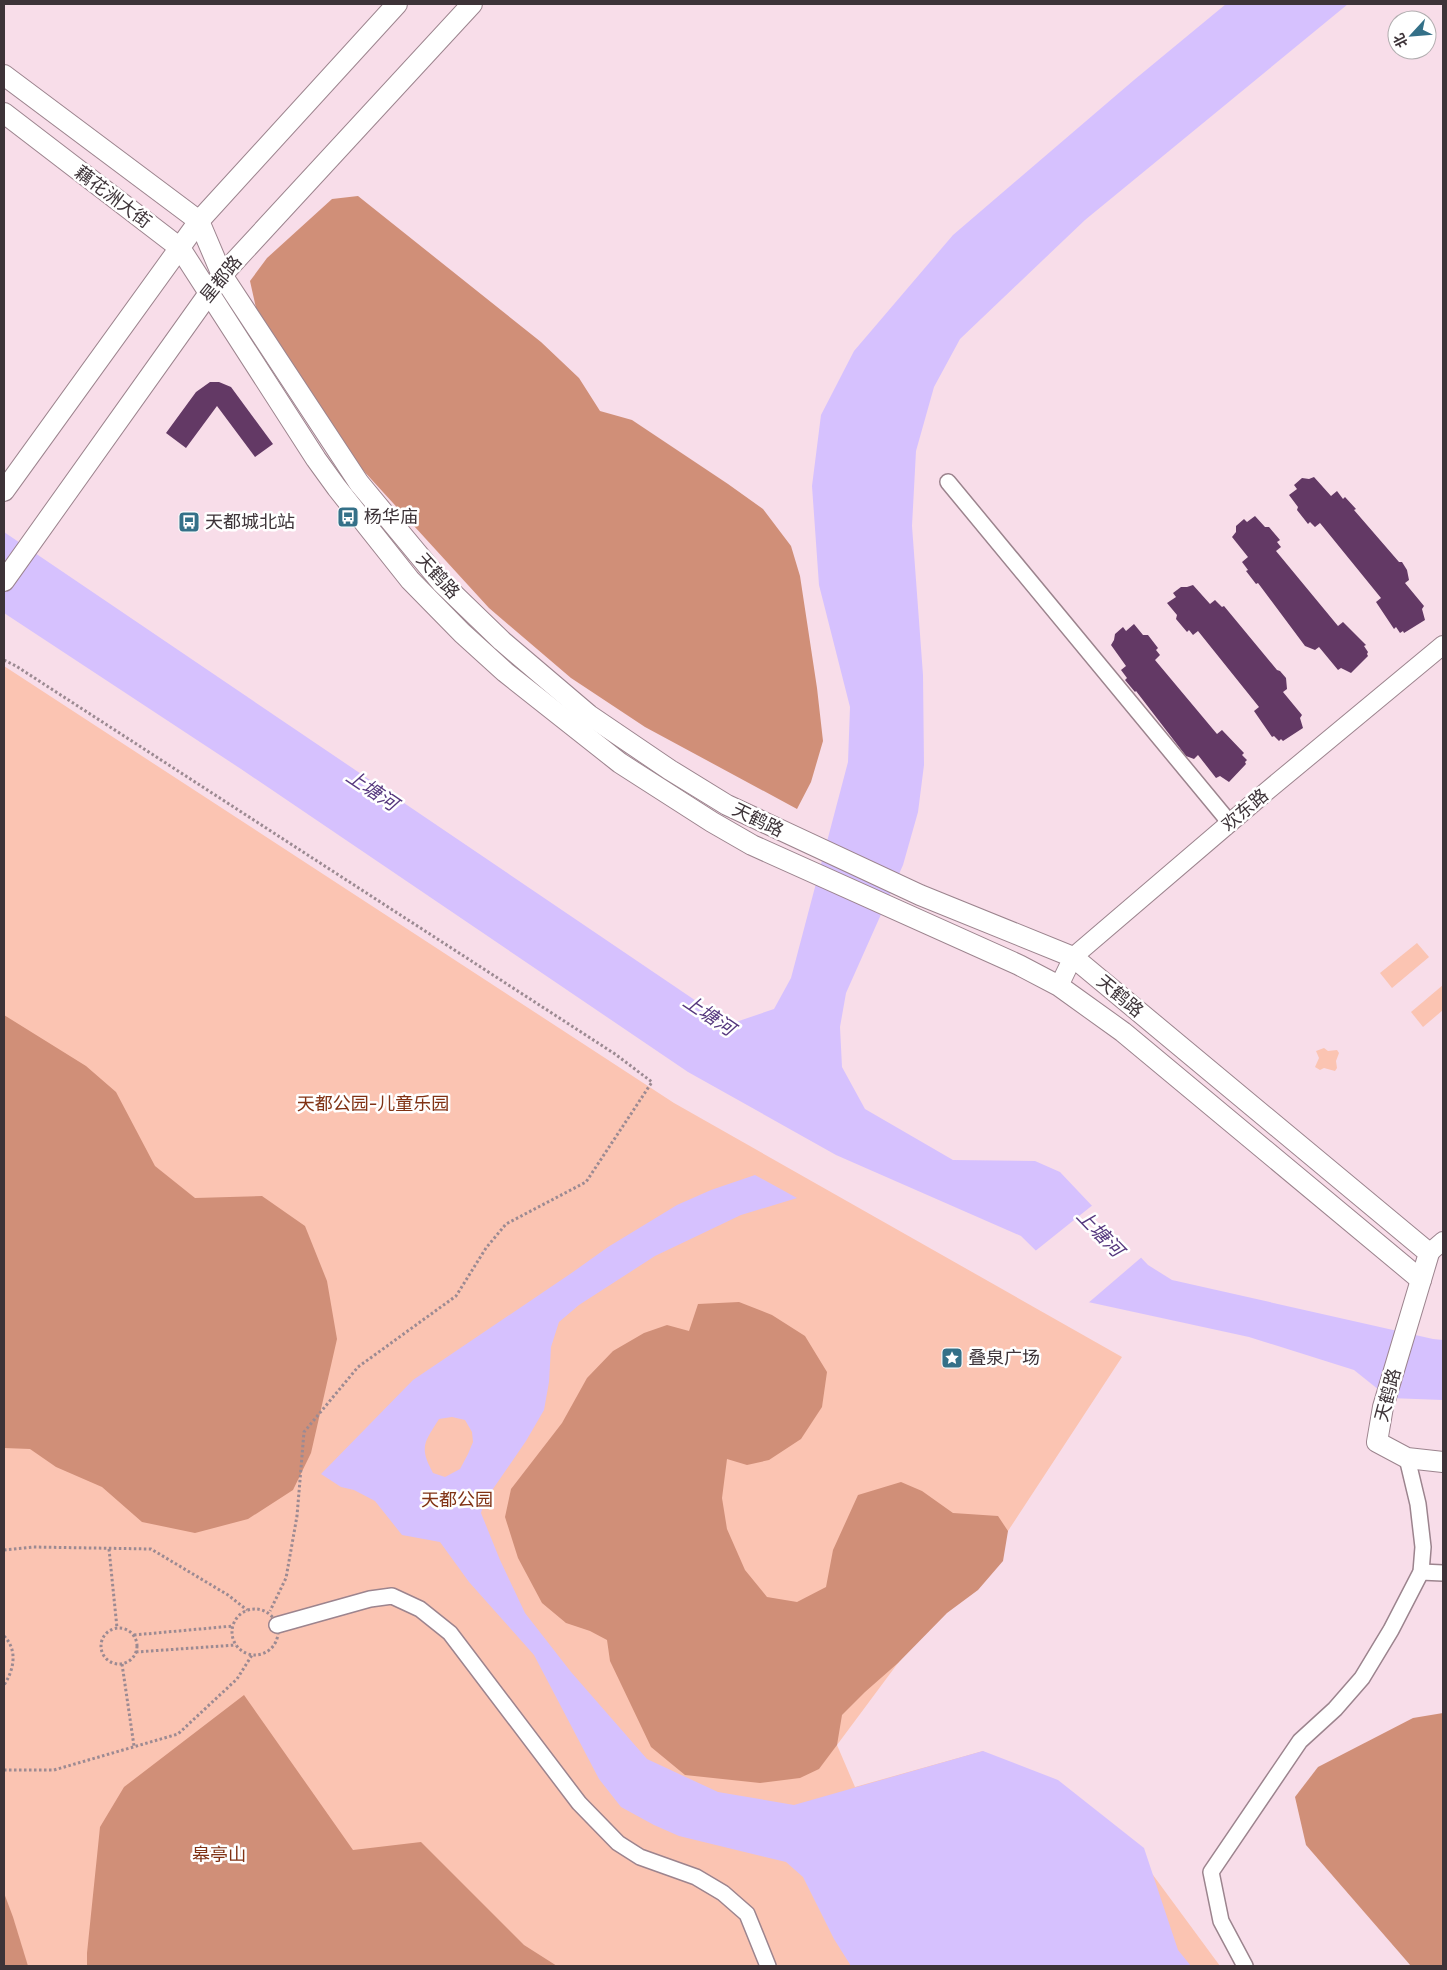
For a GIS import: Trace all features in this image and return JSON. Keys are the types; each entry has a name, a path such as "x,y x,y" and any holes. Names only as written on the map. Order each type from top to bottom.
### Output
{"main road":[{"path":"4,491 200,221 397,4"},
{"name":"星都路","path":"4,581 222,275 472,4"},
{"name":"藕花洲大街","path":"4,75 200,221"},
{"name":"藕花洲大街","path":"4,113 180,248 208,293"},
{"name":"天鹤路","path":"200,221 222,275 359,483 442,583 502,641 589,715 670,770 727,805 920,895 1073,957 1436,1247 1421,1280 1383,1407 1376,1442 1406,1458 1443,1462"},
{"name":"天鹤路","path":"208,293 337,488 383,548 440,610 506,672 620,763 712,822 752,845 1019,965 1059,986 1123,1032 1421,1280"}],"street":[{"path":"948,482 1230,823"},
{"name":"欢东路","path":"1059,986 1073,957 1443,645"},
{"path":"1245,1966 1220,1921 1211,1872 1300,1741 1335,1709 1362,1678 1391,1630 1421,1572 1422,1547 1418,1504 1406,1458"},
{"path":"1421,1572 1443,1573"},
{"path":"273,1619 392,1596 420,1609 450,1633 574,1796 618,1843 640,1858 696,1878 723,1893 747,1914 768,1966"}],"path":[{"path":"4,660 24,671 590,1038 652,1082 586,1182 506,1224 486,1248 456,1296 358,1367 304,1432 297,1516 286,1578 273,1619 277,1640 273,1647 260,1654 252,1655 245,1652 237,1644 233,1634 233,1626 241,1614 248,1610 262,1610 273,1619"},
{"path":"4,1550 34,1547 151,1549 228,1595 248,1610"},
{"path":"109,1548 117,1628"},
{"path":"134,1635 233,1626"},
{"path":"117,1628 126,1629 134,1635 137,1643 136,1652 131,1660 122,1664 107,1660 101,1650 102,1638 109,1630 117,1628"},
{"path":"4,1636 12,1650 13,1663 10,1676 4,1685"},
{"path":"136,1652 237,1644"},
{"path":"4,1770 54,1770 178,1734 237,1679 252,1655"},
{"path":"122,1664 134,1746"}],"green space":[{"path":"358,196 541,342 579,378 600,411 632,420 728,484 763,509 791,546 800,576 823,741 811,782 797,809 645,727 571,678 489,608 361,468 256,308 250,281 267,258 332,199"},
{"name":"天都公园","path":"4,666 674,1103 1122,1357 1008,1531 898,1663 837,1745 855,1787 983,1751 1153,1875 1220,1966 17,1966 4,1914"},
{"path":"1417,943 1429,957 1392,988 1380,973"},
{"path":"1443,985 1443,1010 1423,1027 1411,1012"},
{"path":"4,1015 86,1066 116,1092 155,1166 195,1198 262,1196 305,1226 327,1281 337,1339 311,1453 293,1490 248,1519 195,1533 142,1522 102,1487 56,1467 30,1449 4,1448"},
{"path":"1324,1048 1328,1051 1337,1050 1339,1053 1335,1071 1324,1068 1320,1070 1315,1067 1319,1058 1316,1051"},
{"path":"739,1302 772,1315 805,1336 827,1372 822,1407 801,1439 769,1460 747,1465 727,1459 722,1498 727,1529 745,1570 767,1597 797,1602 826,1587 833,1550 858,1495 901,1482 922,1491 953,1513 998,1516 1008,1531 1003,1561 978,1590 947,1613 898,1663 842,1715 837,1745 819,1769 800,1778 760,1783 685,1775 651,1747 610,1661 607,1640 590,1631 566,1623 542,1603 518,1558 505,1517 511,1489 562,1423 587,1378 613,1351 644,1333 667,1325 689,1331 698,1304"},
{"name":"皋亭山","path":"244,1695 353,1850 421,1842 524,1945 557,1966 87,1966 100,1827 124,1787"},
{"path":"1443,1713 1443,1966 1411,1966 1306,1845 1295,1797 1318,1767 1413,1718"},
{"path":"4,1893 13,1917 28,1966 4,1966"}],"water":[{"name":"上塘河","path":"1226,4 1348,4 1085,220 960,339 934,387 916,451 912,526 923,675 924,765 918,812 903,865 846,993 840,1027 842,1067 865,1109 953,1160 1035,1161 1060,1172 1148,1265 1172,1280 1443,1340 1443,1400 1389,1398 1354,1370 1249,1337 1088,1302 1021,1236 836,1155 688,1072 241,769 4,613 4,532 708,1009 733,1023 774,1009 791,978 848,762 850,707 819,585 812,486 821,415 854,351 953,235"},
{"path":"755,1175 797,1198 741,1215 655,1256 579,1305 559,1322 551,1347 549,1382 544,1410 526,1441 484,1502 481,1513 500,1560 525,1613 571,1672 647,1759 718,1792 794,1805 983,1751 1058,1780 1144,1848 1178,1950 1191,1966 851,1966 834,1939 803,1877 786,1862 679,1836 621,1807 599,1779 534,1655 469,1582 440,1542 402,1535 375,1501 354,1490 341,1487 321,1474 413,1380 608,1247 677,1205 711,1190","holes":["452,1417 465,1420 472,1432 473,1442 460,1469 445,1477 433,1473 426,1457 425,1445 439,1419"]}],"pier":[{"path":"1094,1204 1143,1256 1087,1304 1034,1252"}],"building":[{"path":"210,382 219,382 231,387 273,444 255,457 217,406 186,448 166,433 196,392"},
{"path":"1314,477 1331,496 1337,491 1343,499 1345,497 1399,562 1402,562 1407,570 1409,580 1405,583 1424,606 1422,609 1425,620 1404,633 1403,631 1400,633 1396,627 1394,629 1376,602 1381,598 1320,523 1315,527 1310,522 1308,524 1297,510 1298,507 1289,495 1297,489 1294,485 1302,478 1309,479"},
{"path":"1255,516 1265,527 1269,527 1280,540 1277,542 1281,547 1276,551 1338,626 1343,622 1366,645 1364,646 1368,656 1351,673 1341,668 1338,670 1319,647 1315,650 1305,646 1258,583 1256,584 1246,571 1248,570 1242,562 1248,557 1232,537 1236,532 1236,526 1244,519 1247,522"},
{"path":"1193,585 1210,604 1215,600 1222,607 1224,606 1277,670 1286,678 1287,689 1283,692 1302,715 1300,718 1303,728 1283,741 1281,739 1279,741 1274,736 1272,737 1254,711 1259,707 1198,631 1193,635 1189,630 1187,632 1176,619 1177,615 1167,603 1176,597 1173,593 1181,587"},
{"path":"1134,624 1143,635 1148,635 1158,648 1156,650 1160,655 1155,660 1217,734 1222,730 1244,753 1242,755 1247,760 1246,764 1229,782 1220,776 1216,778 1198,755 1194,759 1186,756 1136,691 1125,680 1127,678 1121,670 1126,666 1111,645 1115,634 1123,627 1126,631"}],"place":[{"name":"杨华庙","path":"348,517"},
{"name":"天都城北站","path":"189,522"},
{"name":"叠泉广场","path":"952,1358"}],"park label":[{"name":"天都公园-儿童乐园","path":"373,1104"}]}
